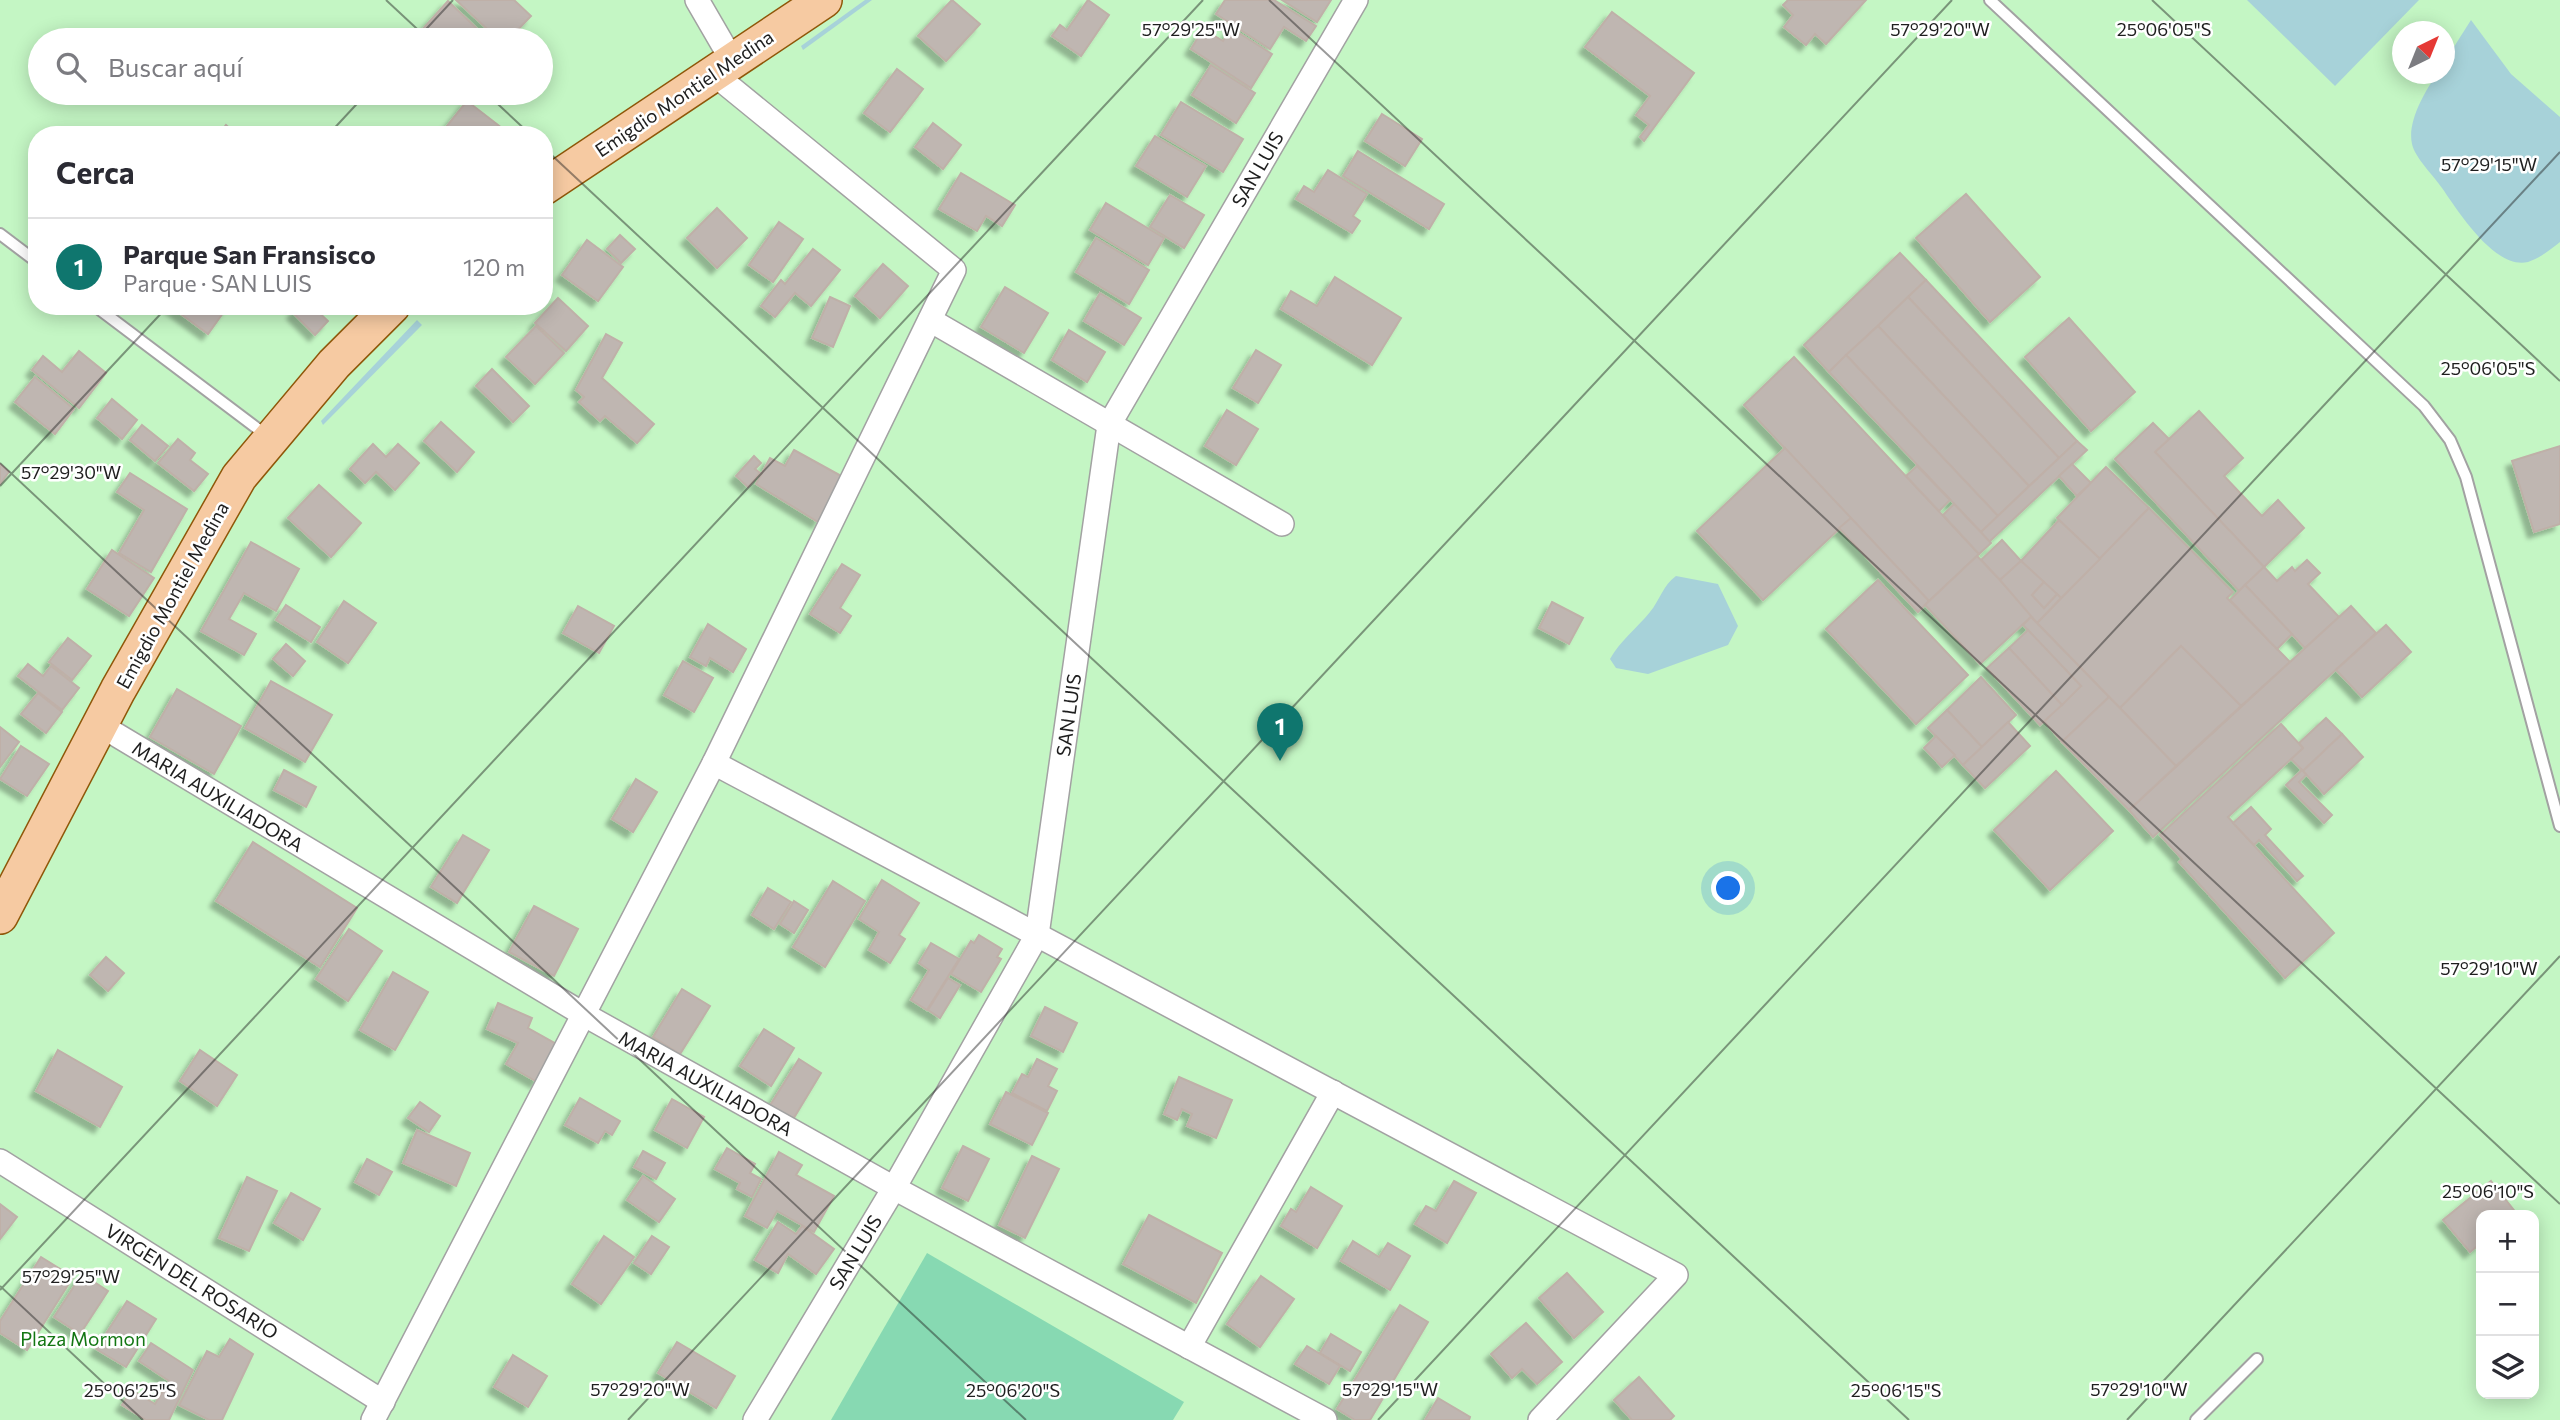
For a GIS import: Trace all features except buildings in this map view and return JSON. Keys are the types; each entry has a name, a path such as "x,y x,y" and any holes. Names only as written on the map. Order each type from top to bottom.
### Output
{"main road":[{"name":"Emigdio Montiel Medina","path":"553,181 824,0"},
{"name":"Emigdio Montiel Medina","path":"0,916 100,725 227,497 270,438 334,364 383,315"}],"street":[{"path":"378,1411 938,324 954,270 723,68 697,0"},
{"name":"SAN LUIS","path":"755,1420 894,1188 1037,935 1109,425 1356,0"},
{"path":"938,324 1282,524"},
{"name":"MARIA AUXILIADORA","path":"100,725 583,1014 894,1188 1325,1420"},
{"path":"714,763 1676,1275 1540,1420"},
{"path":"1189,1347 1333,1092"},
{"name":"VIRGEN DEL ROSARIO","path":"0,1161 378,1411"}],"lane":[{"path":"1990,0 2424,406 2450,440 2466,477 2560,826"},
{"path":"0,234 28,255"},
{"path":"107,315 270,438"},
{"path":"2196,1420 2257,1359"}],"green space":[{"name":"Plaza Mormon","path":"0,0 2560,0 2560,1420 0,1420"},
{"path":"927,1253 1184,1402 1173,1420 831,1420"}],"water":[{"path":"865,0 872,0 803,50 801,46"},
{"path":"2247,0 2419,0 2398,21 2392,21 2392,28 2335,86"},
{"path":"2471,20 2511,74 2560,117 2560,242 2528,262 2515,262 2503,257 2479,237 2421,161 2412,144 2412,126 2422,98 2431,84 2455,84 2455,45"},
{"path":"417,320 422,325 323,425 321,421"},
{"path":"1676,576 1718,584 1738,626 1728,645 1648,674 1616,668 1610,659 1614,652 1650,612"}],"place":[{"name":"Parque San Fransisco","path":"1280,761"}]}
